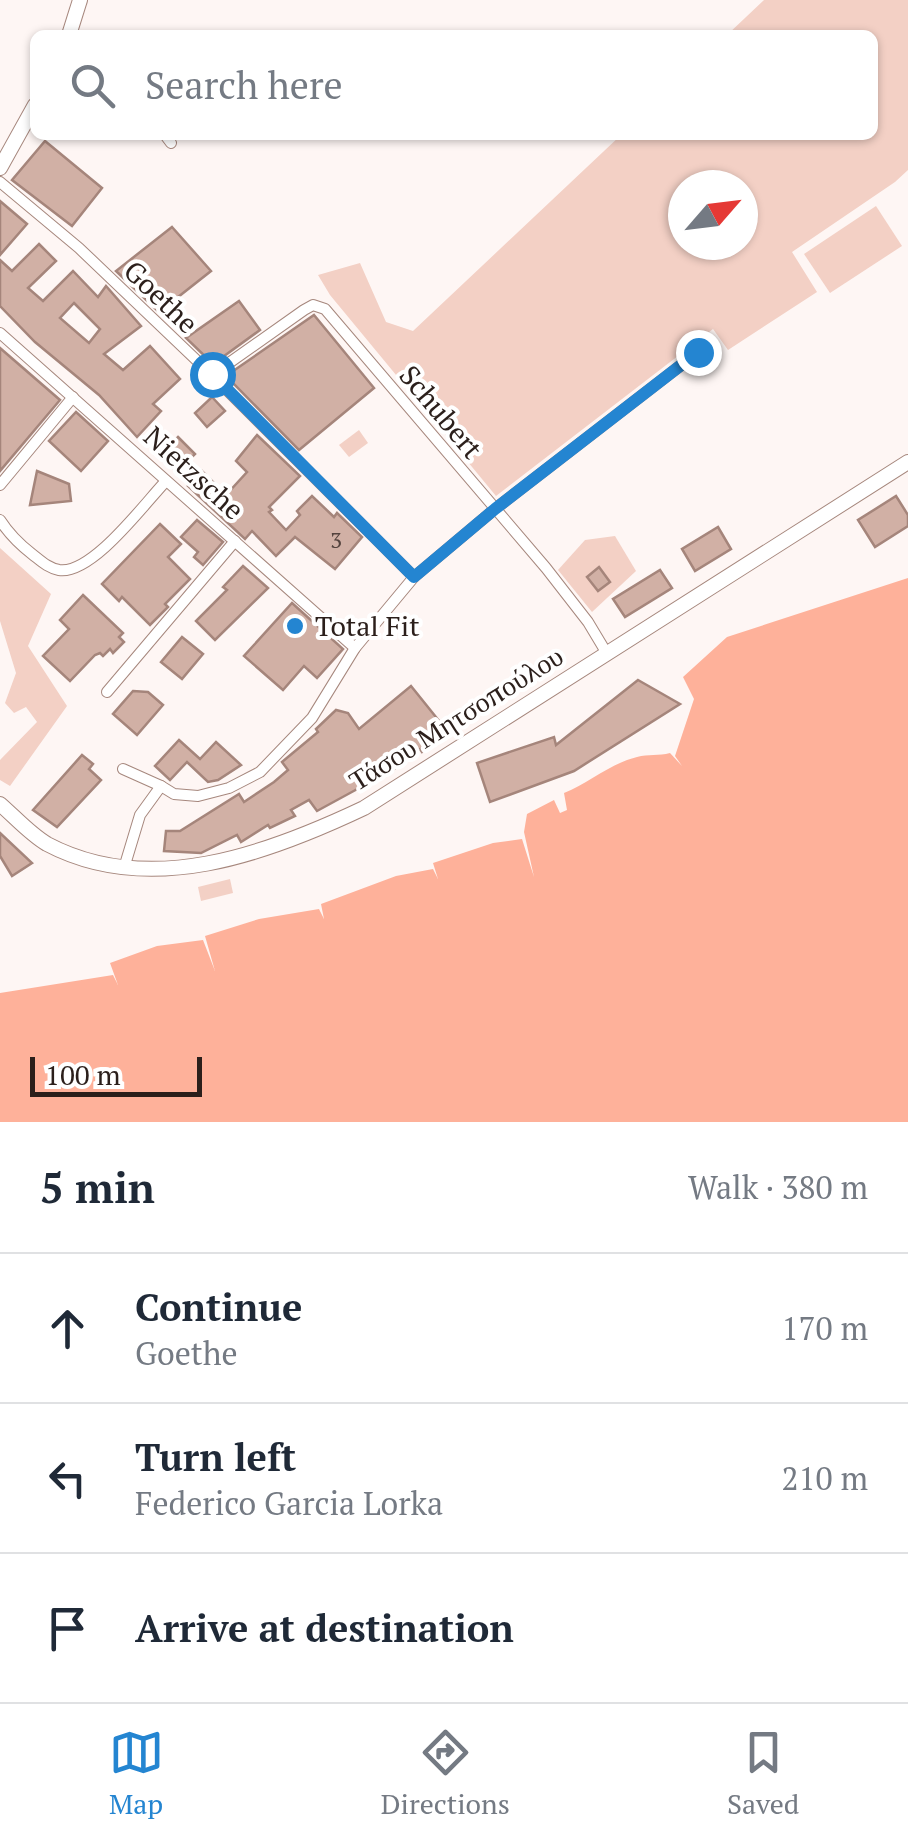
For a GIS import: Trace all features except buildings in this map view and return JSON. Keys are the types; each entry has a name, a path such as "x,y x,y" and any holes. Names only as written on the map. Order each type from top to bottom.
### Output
{"street":[{"path":"0,168 30,113"},
{"name":"Goethe","path":"0,182 78,248 212,374 414,577"},
{"name":"Schubert","path":"212,374 304,310 313,305 325,308 546,568 606,652"},
{"name":"Nietzsche","path":"0,333 355,648"},
{"path":"123,769 174,794 198,796 230,788 260,772 312,718 355,648 414,577 495,509 698,352"},
{"path":"0,485 74,397"},
{"name":"Τάσου Μητσοπούλου","path":"0,804 42,842 76,856 124,868 165,869 226,860 307,835 364,808 908,462"},
{"path":"0,520 10,536 45,565 62,571 76,568 93,559 166,481"},
{"path":"106,692 236,541"},
{"path":"124,868 140,815 161,786"}],"shaded area":[{"path":"764,0 908,0 908,170 792,252 817,292 728,350 713,329 496,496 330,295 318,275 360,263 386,322 413,331 616,140 878,140 878,30 732,30"},
{"path":"876,206 902,246 830,293 804,254"},
{"path":"359,430 368,443 349,457 339,445"},
{"path":"615,536 636,571 592,612 558,570 585,540"},
{"path":"0,548 51,594 28,646 67,706 10,786 0,780 0,760 37,722 26,707 14,713 5,703 16,673 0,621"},
{"path":"908,578 908,1122 0,1122 0,993 113,975 118,985 110,963 157,946 203,940 215,971 205,936 259,919 319,909 324,919 321,904 396,876 433,869 438,879 433,863 493,843 522,839 534,877 524,832 527,814 554,800 560,813 567,810 564,793 637,757 670,753 682,766 675,756 694,699 683,677 727,637"},
{"path":"230,879 233,893 201,901 198,887"}],"place":[{"name":"Total Fit","path":"295,626"}],"route":[{"path":"212,374 414,577 495,509 698,352"}]}
